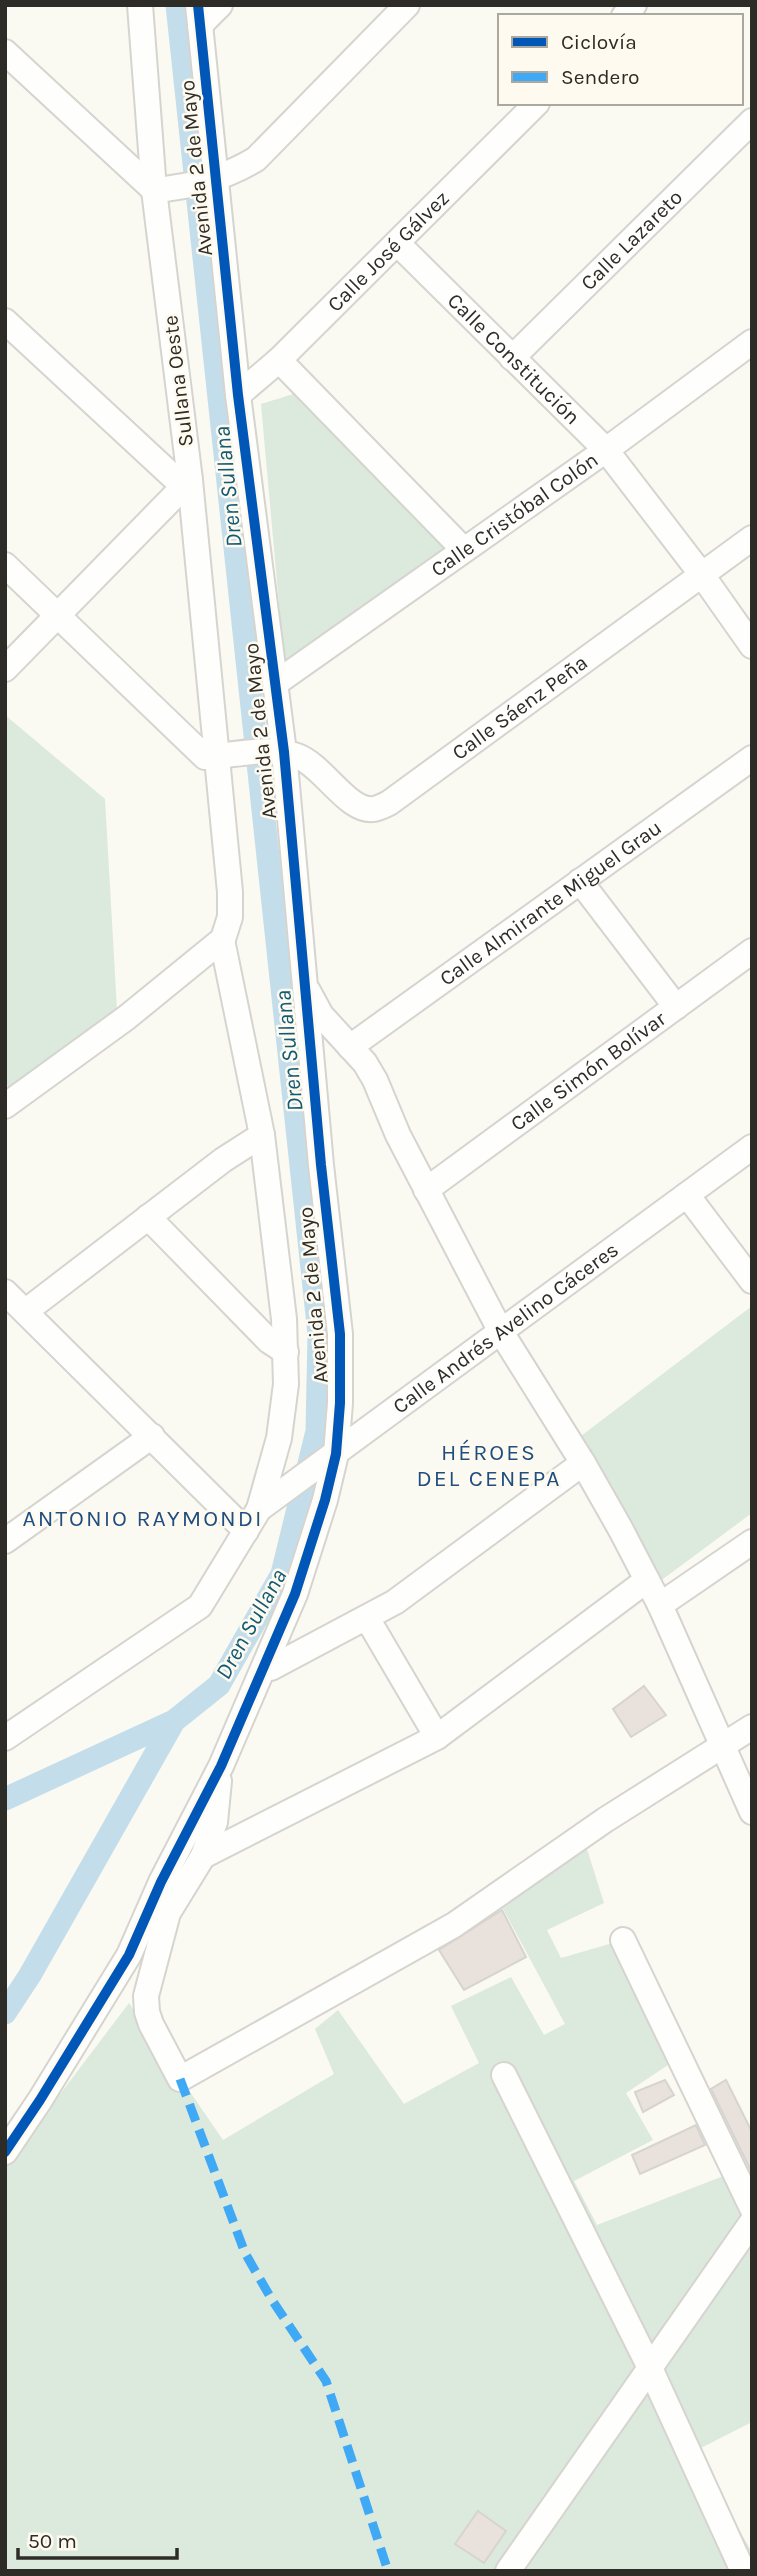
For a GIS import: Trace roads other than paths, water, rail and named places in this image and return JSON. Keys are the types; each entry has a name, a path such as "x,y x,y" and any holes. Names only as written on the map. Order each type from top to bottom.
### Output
{"street":[{"name":"Sullana Oeste","path":"140,5 163,189 186,483 221,756 230,892 230,917 222,940"},
{"path":"199,15 220,5"},
{"path":"5,51 163,189 212,180 239,170 256,159 407,5"},
{"name":"Avenida 2 de Mayo","path":"5,2152 40,2100 128,1955 161,1882 220,1766 295,1594 325,1500 329,1458 340,1403 340,1334 280,752 276,683 212,180 199,15"},
{"name":"Calle José Gálvez","path":"238,395 279,360 398,244 535,105"},
{"name":"Calle Lazareto","path":"512,358 752,121"},
{"name":"Calle Constitución","path":"398,244 606,450 702,575 752,646"},
{"path":"5,321 186,483 5,669"},
{"name":"Calle Cristóbal Colón","path":"276,683 606,450 752,342"},
{"path":"279,360 464,549"},
{"name":"Calle Sáenz Peña","path":"280,752 314,764 344,797 356,805 372,810 389,803 752,538"},
{"path":"5,565 205,757 280,752"},
{"name":"Calle Almirante Miguel Grau","path":"350,1047 752,758"},
{"path":"580,881 676,1007"},
{"path":"5,1738 200,1606 246,1531 267,1503 286,1384 286,1352 262,1135 222,940 127,1018 10,1095"},
{"name":"Calle Simón Bolívar","path":"426,1190 752,951"},
{"path":"305,984 321,1015 365,1063 375,1080 387,1113 501,1332 583,1463 647,1580 752,1812"},
{"path":"26,1311 223,1160 262,1135"},
{"name":"Calle Andrés Avelino Cáceres","path":"267,1503 752,1147"},
{"path":"687,1195 752,1281"},
{"path":"148,1217 269,1341 286,1352"},
{"path":"5,1292 246,1531"},
{"path":"9,1531 152,1437"},
{"path":"264,1667 271,1668 395,1602 583,1463"},
{"path":"660,1605 752,1542"},
{"path":"203,1856 437,1737 647,1580"},
{"path":"367,1618 437,1737"},
{"path":"220,1766 215,1822 203,1856 168,1913 146,1996 151,2024 180,2079 454,1925 605,1820 752,1727"},
{"path":"623,1940 752,2208"},
{"path":"504,2075 650,2368 743,2571"},
{"path":"508,2571 752,2222"}],"waterway":[{"name":"Dren Sullana","path":"5,2013 30,1975 174,1721 219,1685 282,1574 317,1431 319,1334 177,5"},
{"path":"5,1799 174,1721"}],"district":[{"name":"HÉROES DEL CENEPA","path":"489,1465"},
{"name":"ANTONIO RAYMONDI","path":"143,1518"}]}
